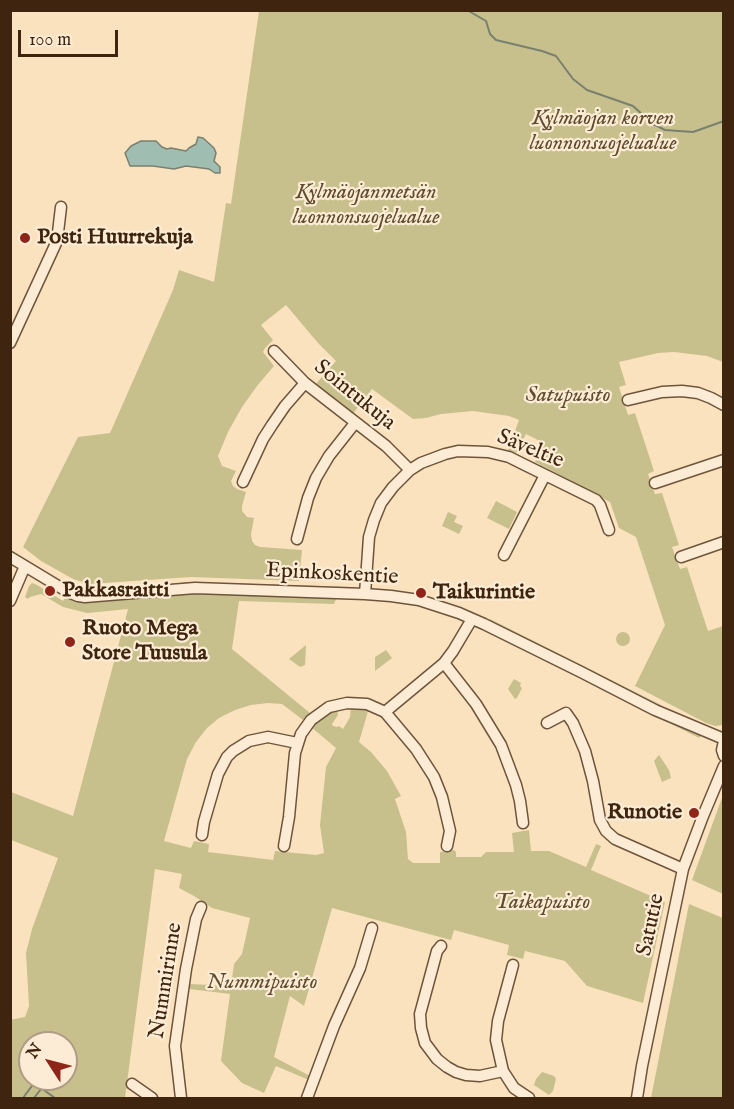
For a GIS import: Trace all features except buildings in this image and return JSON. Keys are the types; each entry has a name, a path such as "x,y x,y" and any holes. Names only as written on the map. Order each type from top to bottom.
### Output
{"street":[{"path":"10,343 57,241 61,207"},
{"name":"Sointukuja","path":"274,351 305,383 386,446 410,470"},
{"path":"243,482 263,439 290,400 305,383"},
{"path":"628,400 676,391 698,393 723,405"},
{"path":"297,539 316,478 329,456 355,423"},
{"name":"Säveltie","path":"365,594 369,537 374,520 387,494 410,470 421,463 446,454 471,450 504,456 596,500 609,530"},
{"path":"655,483 723,460"},
{"path":"504,555 544,475"},
{"path":"681,557 723,542"},
{"path":"10,557 25,566 10,601"},
{"name":"Epinkoskentie","path":"25,566 68,592 85,597 195,588 365,594 419,600 472,619 656,710 723,740 723,756"},
{"path":"385,712 444,663 472,619"},
{"path":"444,663 476,704 501,745 514,778 523,823"},
{"path":"284,846 297,743 311,720 329,707 357,703 367,704 385,712 415,747 434,777 442,797 450,831 447,846"},
{"path":"547,723 566,713 573,723 585,751 600,820 606,831 615,839 684,869"},
{"path":"202,835 218,774 233,751 249,741 264,737 297,743"},
{"name":"Satutie","path":"637,1098 684,869 702,816 723,766"},
{"name":"Nummirinne","path":"181,1098 175,1046 186,969 196,919 201,907"},
{"path":"307,1098 334,1026 360,968 372,928"},
{"path":"441,946 437,951 420,1014 420,1029 425,1042 437,1059 456,1072 476,1076 503,1071"},
{"path":"513,965 497,1029 498,1053 503,1071 514,1088 529,1098"},
{"path":"132,1084 152,1098"}],"green space":[{"path":"259,11 723,11 723,362 707,356 674,352 658,353 619,362 626,385 619,387 628,415 635,413 654,471 648,474 655,494 662,493 679,545 672,547 680,569 687,567 708,631 723,626 723,725 715,726 706,723 635,686 665,625 636,537 619,528 610,502 535,462 544,443 526,434 516,453 508,450 519,420 509,416 473,411 413,419 372,389 352,415 315,385 336,361 286,305 261,325 273,340 263,352 274,366 242,407 218,456 222,466 236,471 231,481 233,486 246,492 242,511 247,517 254,518 251,534 255,545 302,550 299,581 191,577 89,584 73,579 41,561 23,547 78,437 110,433 173,290 179,270 214,282 226,203 231,204"},
{"path":"496,501 517,512 509,529 487,518"},
{"path":"448,512 457,516 454,522 463,526 459,534 442,526"},
{"path":"192,582 345,587 347,589 90,591"},
{"path":"32,583 63,601 65,598 84,602 190,592 337,597 334,604 239,601 232,649 310,713 303,720 282,704 251,705 219,718 207,728 187,759 164,841 191,848 194,841 209,844 208,852 273,860 275,851 316,855 324,853 320,825 326,767 336,748 311,727 326,714 337,709 338,715 332,724 343,729 350,717 351,706 369,708 359,742 387,771 401,796 395,799 406,832 408,859 413,863 440,863 440,852 454,850 456,857 481,857 486,852 514,852 512,833 529,830 531,851 549,851 586,867 596,844 601,846 591,870 665,902 643,1003 587,986 565,961 525,951 523,959 507,955 509,945 454,930 451,940 332,908 304,1006 290,996 274,1057 310,1076 309,1080 276,1066 264,1093 242,1083 221,1061 230,994 189,989 190,984 231,986 234,964 242,954 250,918 212,908 179,888 182,874 155,869 125,1098 11,1098 10,1020 25,1017 29,1006 26,953 32,929 58,858 11,840 11,792 73,816 128,609 87,613 63,607 41,594 28,599 25,597"},
{"path":"490,619 663,706 652,703 488,621"},
{"path":"620,632 626,632 630,639 626,646 620,646 616,642 616,636"},
{"path":"306,645 305,665 300,667 289,659"},
{"path":"386,650 392,658 375,671 375,657"},
{"path":"524,650 536,654 702,735 699,738"},
{"path":"514,679 521,683 522,688 515,699 508,689"},
{"path":"659,755 669,770 671,778 662,782 654,761"},
{"path":"723,795 723,894 692,880"},
{"path":"689,904 723,918 723,1098 651,1098"},
{"path":"542,1072 556,1079 553,1091 549,1095 534,1085"}],"shaded area":[{"path":"198,137 203,138 214,148 216,153 214,161 220,167 220,173 186,166 174,169 130,166 125,153 131,146 141,141 156,141 167,149 186,151 196,144"}],"waterway":[{"path":"467,10 486,21 490,34 496,40 556,56 573,79 587,90 633,106 653,124 665,130 693,132 724,121"},
{"path":"23,1098 34,1083 55,1098"},
{"path":"34,1098 39,1091"}],"place":[{"name":"Posti Huurrekuja","path":"25,238"},
{"name":"Pakkasraitti","path":"50,591"},
{"name":"Taikurintie","path":"421,593"},
{"name":"Ruoto Mega Store Tuusula","path":"70,642"},
{"name":"Runotie","path":"694,813"}],"park label":[{"name":"Kylmäojan korven luonnonsuojelualue","path":"603,132"},
{"name":"Kylmäojanmetsän luonnonsuojelualue","path":"366,206"},
{"name":"Satupuisto","path":"568,396"},
{"name":"Taikapuisto","path":"542,903"},
{"name":"Nummipuisto","path":"262,983"}]}
